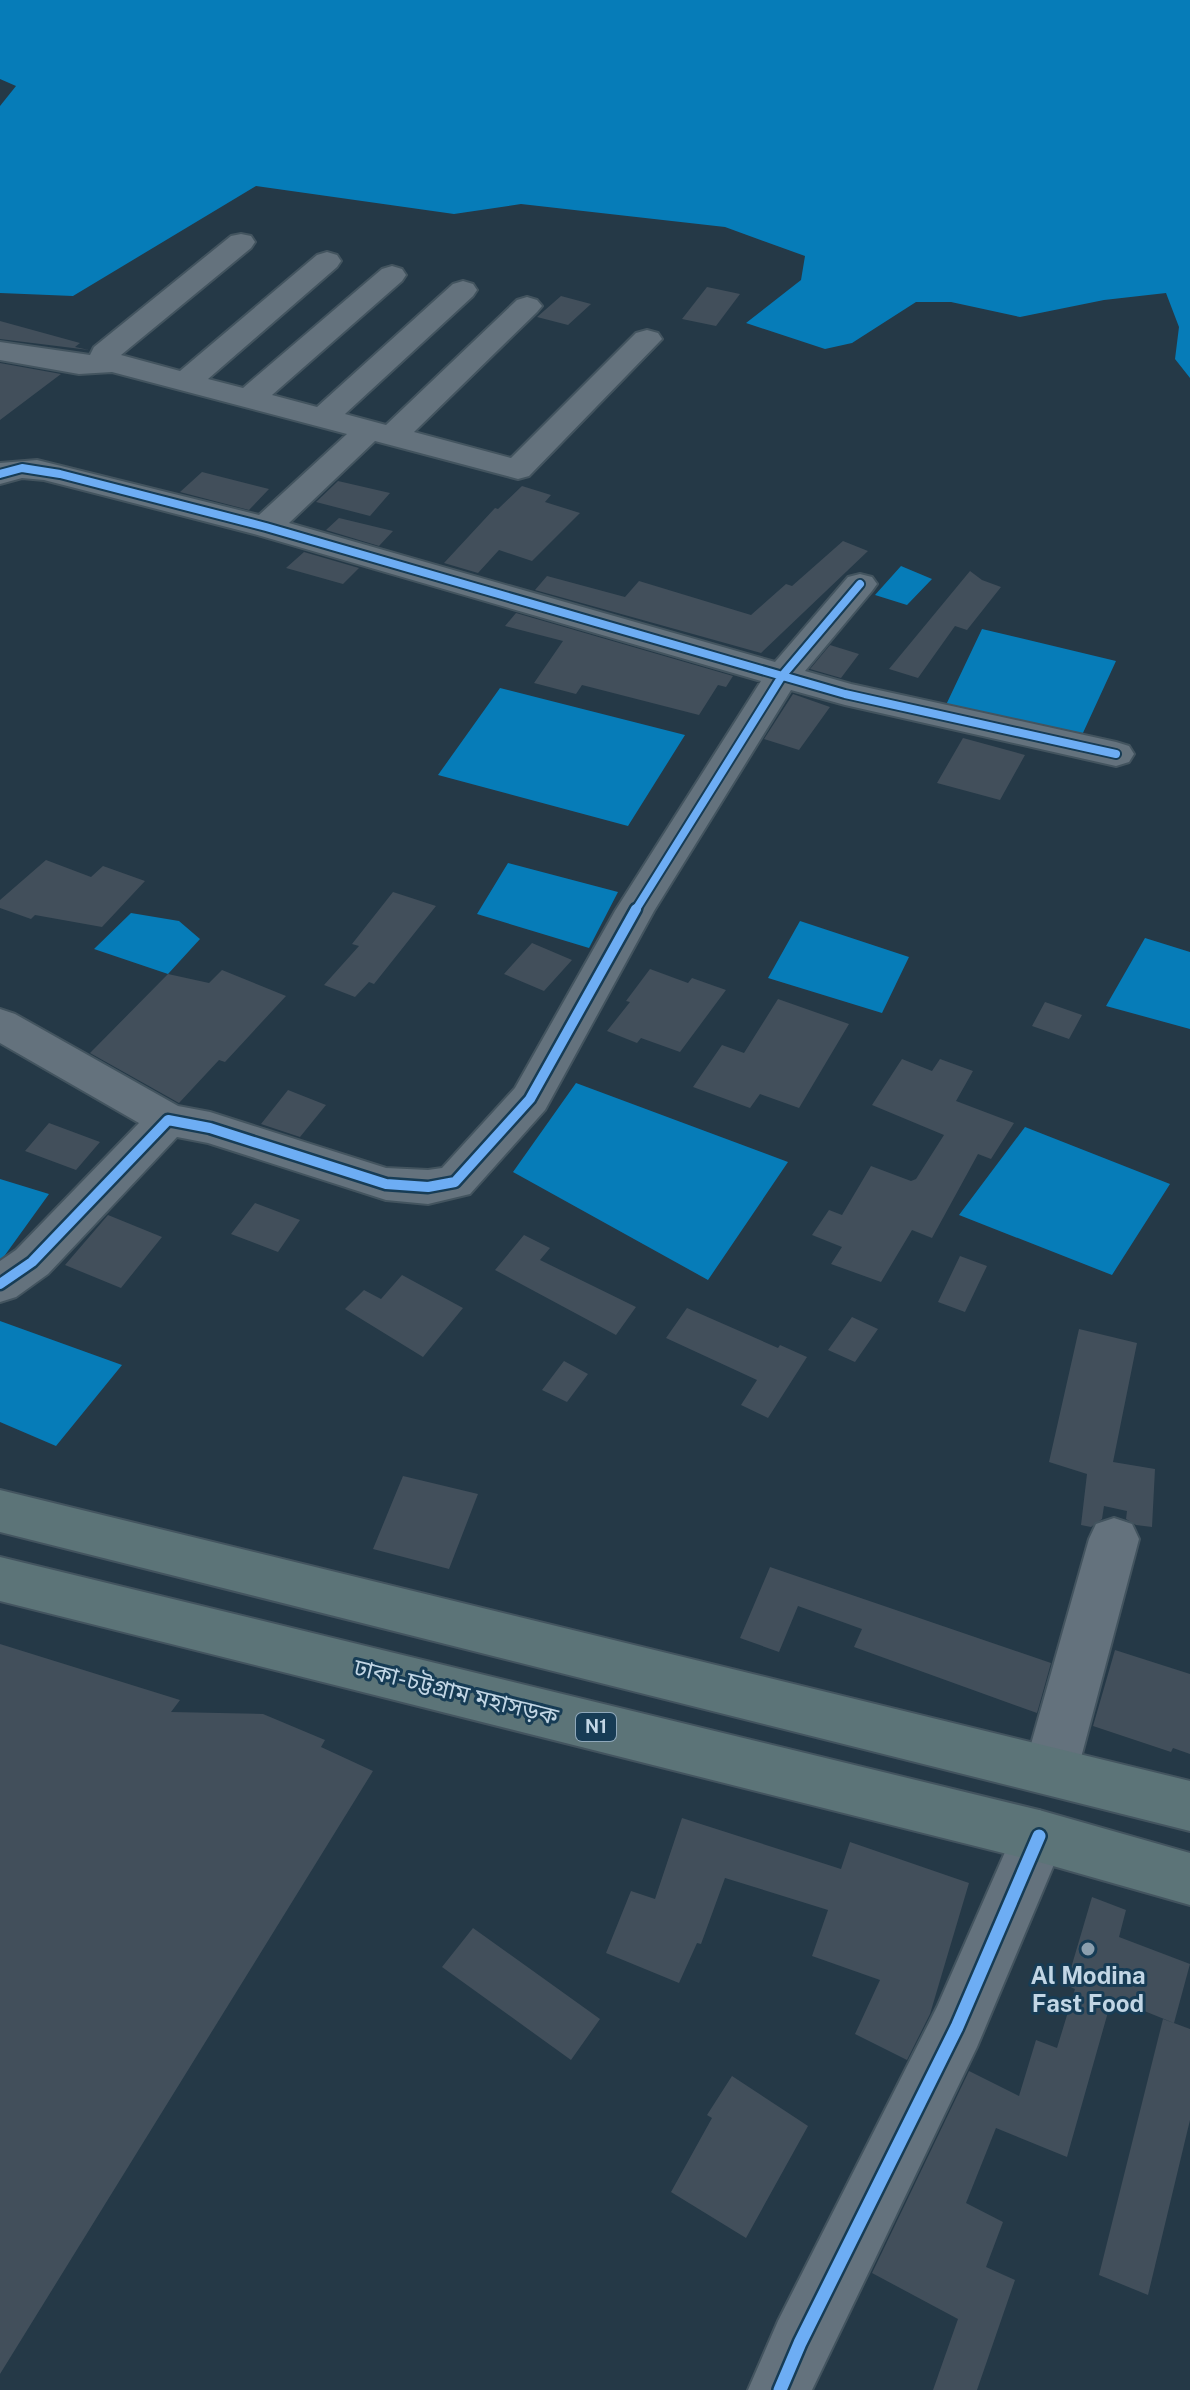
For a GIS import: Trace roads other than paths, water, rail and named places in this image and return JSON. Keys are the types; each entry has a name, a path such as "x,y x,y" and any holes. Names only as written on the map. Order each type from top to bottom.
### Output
{"highway":[{"path":"0,1511 1051,1769 1190,1806"},
{"name":"ঢাকা-চট্টগ্রাম মহাসড়ক","path":"0,1579 1039,1836 1190,1879"}],"street":[{"path":"112,363 105,353 241,242"},
{"path":"186,382 327,261"},
{"path":"249,399 392,275"},
{"path":"322,419 463,290"},
{"path":"266,527 527,306"},
{"path":"0,351 79,365 112,363 510,469 523,468 647,339"},
{"path":"0,474 29,467 266,527 845,694 1116,754"},
{"path":"0,1024 168,1120 210,1128 386,1184 428,1187 455,1182 530,1099 635,911 782,676 860,584"},
{"path":"0,1284 32,1262 168,1120"},
{"path":"1051,1769 1114,1539"},
{"path":"780,2390 800,2343 957,2027 1039,1836"}],"water":[{"path":"0,0 1190,0 1190,378 1175,359 1179,327 1166,293 1104,300 1020,317 951,302 916,302 852,343 825,349 746,323 801,280 805,256 725,227 521,204 454,214 256,186 73,296 0,293 0,106 16,86 0,79"},
{"path":"901,566 932,579 907,605 875,595"},
{"path":"982,629 1116,661 1082,735 945,707"},
{"path":"500,688 685,735 628,826 438,775"},
{"path":"508,863 618,892 589,948 477,914"},
{"path":"131,913 179,921 200,939 168,974 94,949"},
{"path":"800,921 909,957 882,1013 768,978"},
{"path":"1145,938 1190,952 1190,1029 1106,1006"},
{"path":"576,1083 788,1162 708,1280 513,1172"},
{"path":"1025,1127 1170,1184 1112,1275 959,1215"},
{"path":"0,1179 49,1194 0,1262"},
{"path":"0,1321 122,1365 56,1446 0,1422"}],"place":[{"name":"Al Modina Fast Food","path":"1088,1949"}]}
